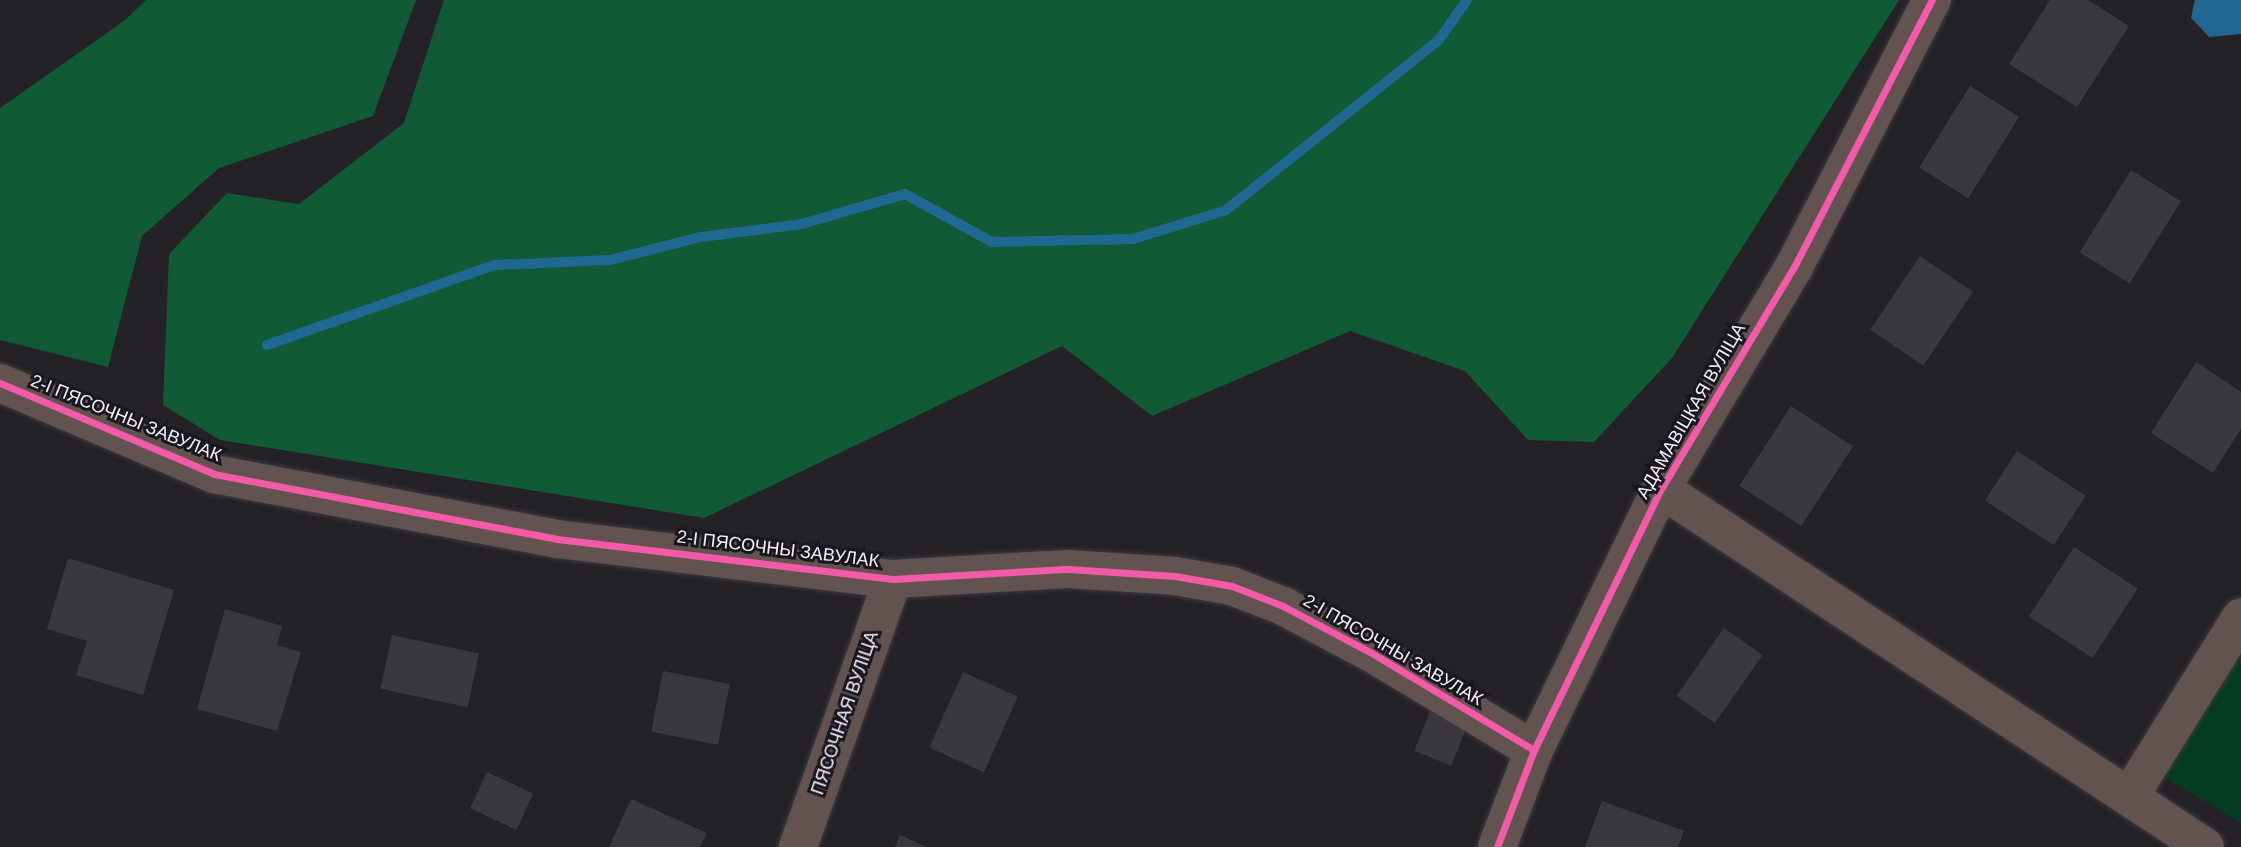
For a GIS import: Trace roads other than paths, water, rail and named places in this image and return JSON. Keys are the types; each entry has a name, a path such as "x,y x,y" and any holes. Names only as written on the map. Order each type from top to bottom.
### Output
{"street":[{"name":"АДАМАВІЦКАЯ ВУЛІЦА","path":"1497,847 1534,750 1661,489 1794,267 1931,0"},
{"name":"2-І ПЯСОЧНЫ ЗАВУЛАК","path":"0,383 214,474 556,539 893,579 1068,569 1175,576 1232,586 1283,606 1370,652 1534,750"},
{"path":"1661,489 2131,794 2205,847"},
{"name":"ПЯСОЧНАЯ ВУЛІЦА","path":"798,847 893,579"},
{"path":"2131,794 2241,617"}],"water":[{"path":"2195,0 2241,0 2241,34 2209,37 2191,18"}],"waterway":[{"path":"267,345 494,265 610,260 701,237 802,224 905,194 992,242 1133,239 1226,210 1438,41 1467,0"}]}
